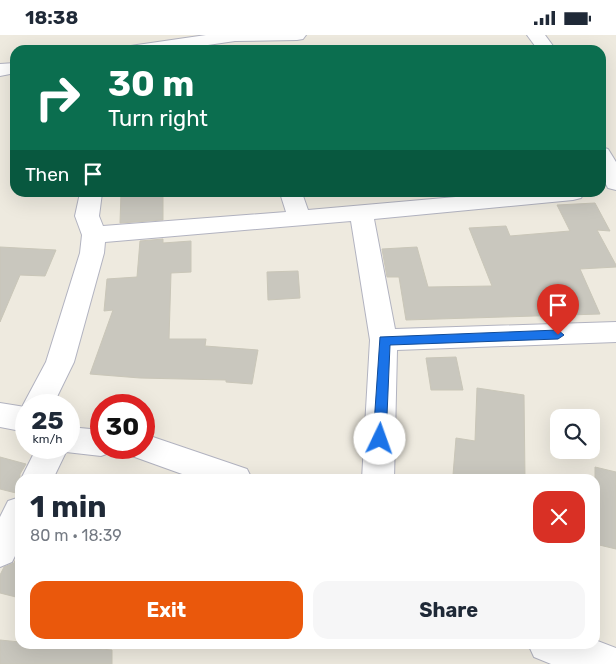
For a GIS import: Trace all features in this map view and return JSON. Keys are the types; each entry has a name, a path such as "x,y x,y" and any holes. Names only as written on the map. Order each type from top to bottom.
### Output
{"street":[{"path":"188,45 298,35"},
{"path":"606,163 616,183"},
{"path":"44,394 60,362 92,253 94,235 87,216 90,197"},
{"path":"293,197 300,218"},
{"path":"94,235 530,197"},
{"path":"360,213 384,341 378,474"},
{"path":"384,341 616,333"},
{"path":"0,415 15,418"},
{"path":"155,451 221,474"},
{"path":"40,474 47,459"},
{"path":"0,551 15,522"},
{"path":"563,649 610,664"}],"building":[{"path":"121,197 163,197 163,220 120,223"},
{"path":"595,203 610,231 597,230 616,265 616,267 580,269 600,314 406,320 399,277 387,277 382,249 417,247 428,287 492,286 469,228 506,226 510,236 570,231 557,205"},
{"path":"163,239 163,243 191,241 191,272 171,273 169,339 206,339 205,346 258,350 252,384 226,382 226,380 140,378 90,374 113,310 104,311 107,279 137,277 140,241"},
{"path":"0,247 56,250 45,276 20,275 0,322"},
{"path":"298,271 300,298 268,300 267,272"},
{"path":"456,357 463,390 431,390 426,358"},
{"path":"477,388 524,395 525,474 453,474 456,438 475,441"},
{"path":"0,457 26,464 20,474 15,474 15,493 0,489"},
{"path":"595,467 616,472 616,549 600,545 600,474 595,474"},
{"path":"15,561 15,597 0,593 0,575 4,567"},
{"path":"0,640 15,642 15,649 112,650 112,664 0,664"}],"route":[{"path":"380,439 384,341 558,335"}]}
